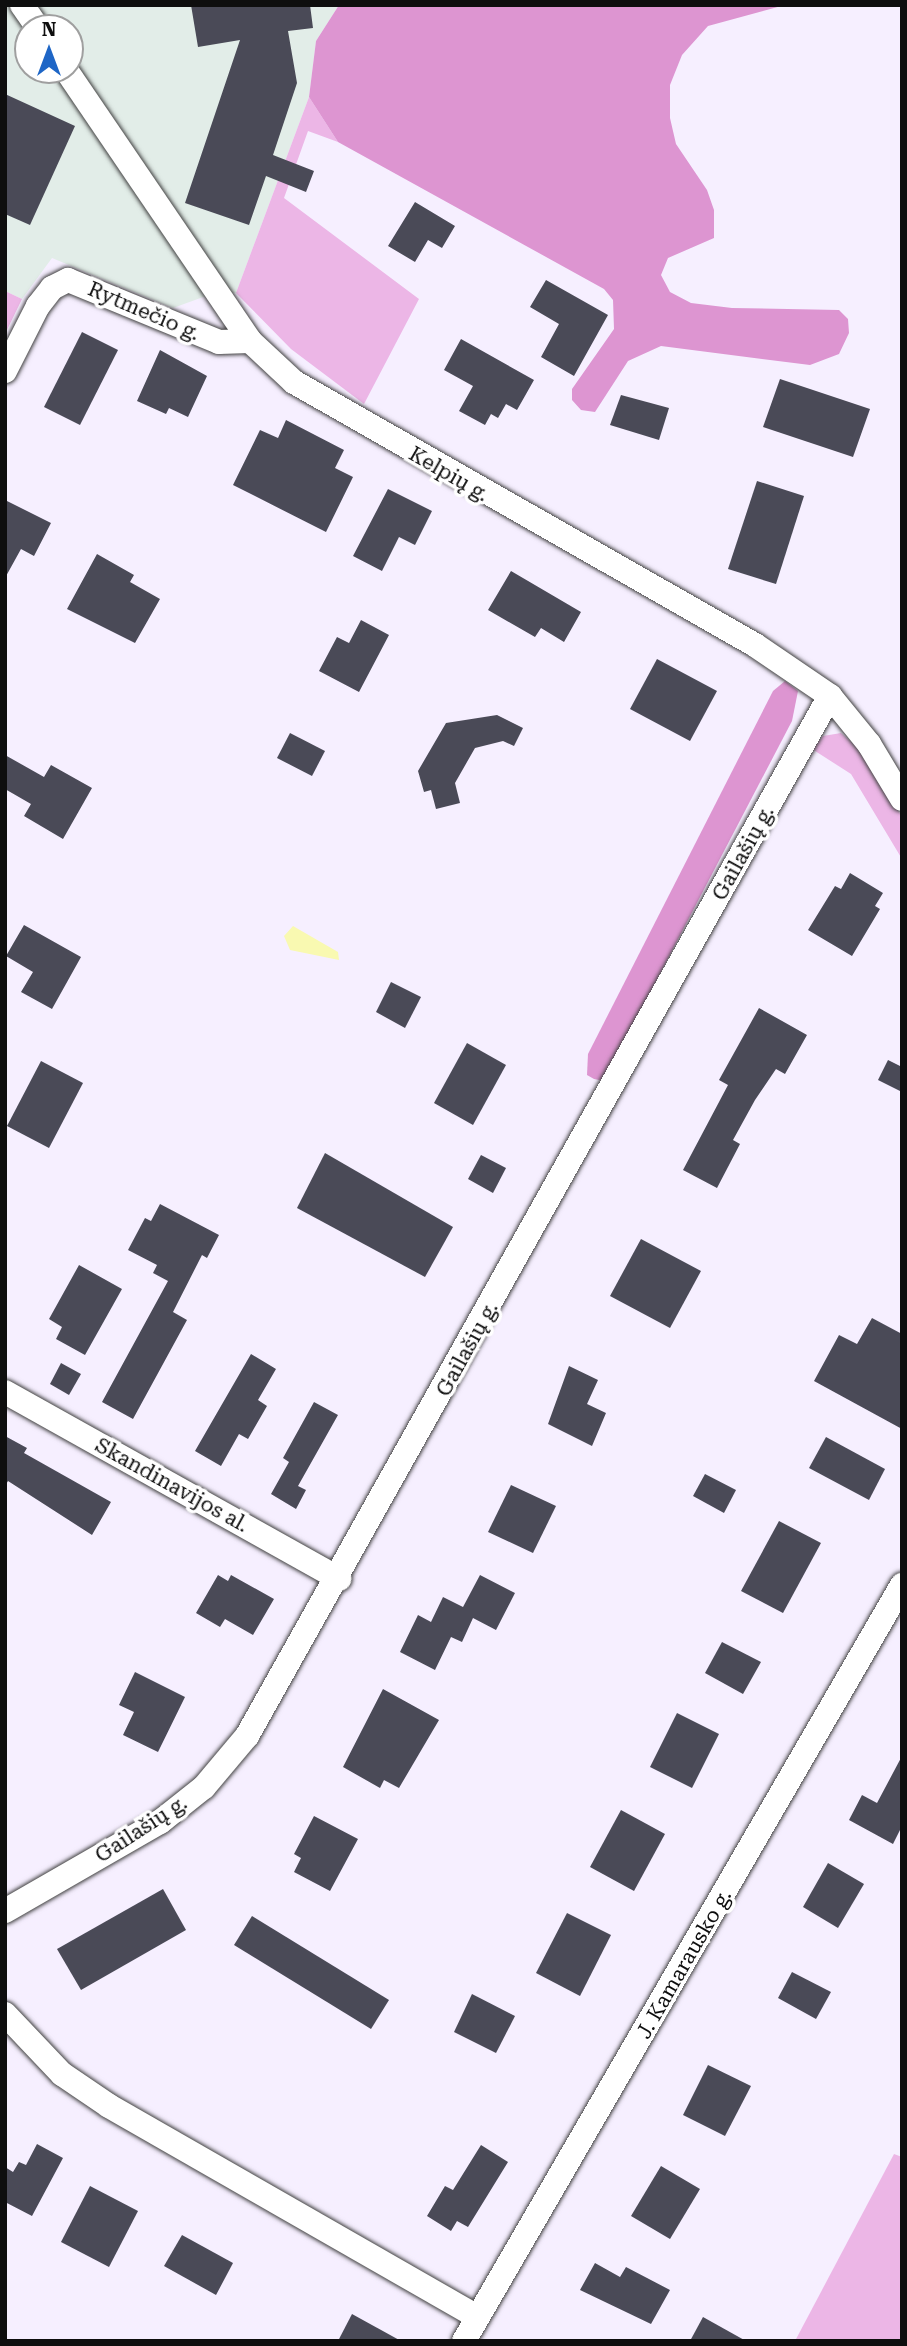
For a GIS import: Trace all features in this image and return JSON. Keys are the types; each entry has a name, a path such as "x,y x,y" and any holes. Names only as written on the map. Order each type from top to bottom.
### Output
{"street":[{"name":"Kelpių g.","path":"76,84 250,341 294,382 755,645 830,696 869,744 902,799"},
{"name":"Rytmečio g.","path":"5,371 38,306 52,288 68,280 219,342 250,341"},
{"name":"Gailašių g.","path":"5,1911 160,1822 204,1787 247,1736 339,1579 830,696"},
{"name":"Skandinavijos al.","path":"5,1392 339,1579"},
{"name":"J. Kamarausko g.","path":"464,2341 476,2316 541,2212 902,1585"},
{"path":"5,2014 62,2074 108,2106 476,2316"}],"shaded area":[{"path":"5,5 339,5 316,41 309,97 236,293 206,296 173,308 52,258 22,299 5,291"},
{"path":"339,5 785,5 708,26 682,55 670,85 670,118 676,144 707,190 714,210 714,238 668,258 661,275 670,292 691,303 732,308 839,310 848,319 849,333 839,354 810,365 661,346 628,361 595,412 581,410 572,400 572,389 614,329 613,300 604,289 338,142 309,97 316,41"},
{"path":"309,97 338,142 308,131 284,198 419,299 364,404 291,349 236,293"},
{"path":"5,291 22,299 5,334"},
{"path":"785,681 798,691 792,721 604,1081 594,1079 587,1075 588,1054 773,691"},
{"path":"841,733 864,753 902,817 902,859 851,774 812,749 823,736"},
{"path":"293,926 338,952 339,960 290,950 284,936"},
{"path":"894,2154 902,2157 902,2341 795,2341"}],"building":[{"path":"191,5 310,5 313,28 288,31 297,83 273,155 314,171 306,192 266,176 249,225 185,203 240,40 198,47"},
{"path":"5,94 75,126 30,225 5,214"},
{"path":"415,202 455,226 442,248 428,240 415,262 388,246"},
{"path":"546,280 608,315 574,376 541,357 559,324 530,307"},
{"path":"82,332 118,350 80,425 44,407"},
{"path":"461,339 534,380 517,410 506,404 498,418 491,414 485,425 459,411 473,386 444,370"},
{"path":"160,350 207,376 188,417 169,408 166,414 137,401"},
{"path":"780,379 870,409 853,457 763,427"},
{"path":"621,395 669,408 659,440 610,425"},
{"path":"286,420 344,450 335,468 353,477 326,532 233,485 260,430 278,438"},
{"path":"757,481 804,496 776,584 728,569"},
{"path":"388,489 432,511 415,545 399,537 382,571 353,556"},
{"path":"5,500 51,523 34,556 21,549 5,578"},
{"path":"97,554 134,575 130,582 160,599 135,643 67,609"},
{"path":"511,571 581,612 564,642 541,628 535,637 488,610"},
{"path":"361,620 389,635 359,692 319,671 337,637 349,643"},
{"path":"657,659 717,691 690,741 630,709"},
{"path":"497,715 523,728 514,746 503,741 475,748 455,783 460,803 436,809 431,790 424,792 418,771 446,723"},
{"path":"290,733 325,751 312,776 277,758"},
{"path":"5,755 44,777 51,765 92,788 63,839 24,816 31,804 5,789"},
{"path":"850,873 883,893 875,906 880,909 852,956 808,930 835,886 841,889"},
{"path":"24,925 81,957 52,1009 21,992 33,972 6,956"},
{"path":"391,982 421,997 405,1028 376,1012"},
{"path":"759,1008 807,1035 785,1074 776,1069 755,1100 733,1140 740,1144 717,1188 683,1170 728,1085 719,1080"},
{"path":"467,1043 506,1065 473,1125 434,1103"},
{"path":"888,1060 902,1067 902,1092 878,1080"},
{"path":"41,1061 83,1083 49,1148 7,1126"},
{"path":"325,1153 453,1227 425,1277 297,1208"},
{"path":"481,1155 506,1168 493,1193 468,1179"},
{"path":"160,1204 219,1235 207,1258 202,1255 173,1312 187,1320 133,1419 102,1402 168,1281 153,1273 157,1265 128,1250 145,1218 151,1221"},
{"path":"641,1239 701,1271 670,1328 610,1296"},
{"path":"79,1265 122,1289 85,1355 56,1339 62,1327 49,1319"},
{"path":"872,1318 902,1334 902,1429 814,1381 839,1335 857,1344"},
{"path":"251,1354 276,1369 258,1400 267,1406 248,1439 239,1434 221,1466 195,1451"},
{"path":"61,1363 81,1374 69,1395 50,1384"},
{"path":"569,1366 598,1380 587,1404 606,1413 592,1446 548,1424"},
{"path":"314,1402 338,1415 298,1486 306,1490 296,1509 271,1494 289,1462 283,1458"},
{"path":"5,1436 27,1448 24,1453 111,1502 92,1535 8,1481 5,1486"},
{"path":"826,1437 885,1469 869,1500 809,1468"},
{"path":"705,1474 736,1490 724,1513 693,1496"},
{"path":"511,1485 556,1506 533,1553 488,1532"},
{"path":"779,1521 821,1543 783,1613 741,1591"},
{"path":"218,1575 228,1581 231,1575 274,1599 253,1635 225,1619 220,1627 196,1613"},
{"path":"480,1575 515,1593 496,1630 473,1618 462,1642 451,1637 435,1670 400,1652 418,1615 431,1622 443,1597 463,1607"},
{"path":"722,1642 761,1662 743,1694 705,1673"},
{"path":"135,1672 185,1697 158,1752 123,1735 134,1712 119,1705"},
{"path":"383,1689 439,1720 399,1788 384,1780 380,1788 343,1767"},
{"path":"677,1713 719,1734 692,1788 650,1767"},
{"path":"902,1756 902,1826 893,1844 849,1820 862,1795 877,1803"},
{"path":"621,1810 665,1834 634,1891 590,1867"},
{"path":"314,1816 358,1839 330,1891 294,1872 301,1858 294,1854"},
{"path":"828,1863 864,1884 838,1928 803,1907"},
{"path":"163,1889 186,1930 81,1990 57,1949"},
{"path":"567,1913 611,1935 580,1996 536,1973"},
{"path":"252,1916 389,2000 371,2029 234,1945"},
{"path":"792,1972 831,1992 816,2019 778,1998"},
{"path":"472,1994 515,2016 496,2053 454,2032"},
{"path":"708,2065 751,2086 725,2136 683,2115"},
{"path":"37,2144 63,2158 32,2216 5,2202 5,2167 13,2172 19,2162 26,2165"},
{"path":"481,2145 508,2162 468,2227 457,2221 451,2231 427,2216 445,2186 453,2190"},
{"path":"661,2166 700,2189 670,2239 631,2216"},
{"path":"90,2186 138,2211 109,2267 61,2242"},
{"path":"182,2235 233,2263 216,2295 164,2266"},
{"path":"595,2263 620,2277 626,2267 670,2290 651,2324 580,2290"},
{"path":"352,2314 401,2341 338,2341"},
{"path":"703,2317 746,2341 690,2341"}]}
